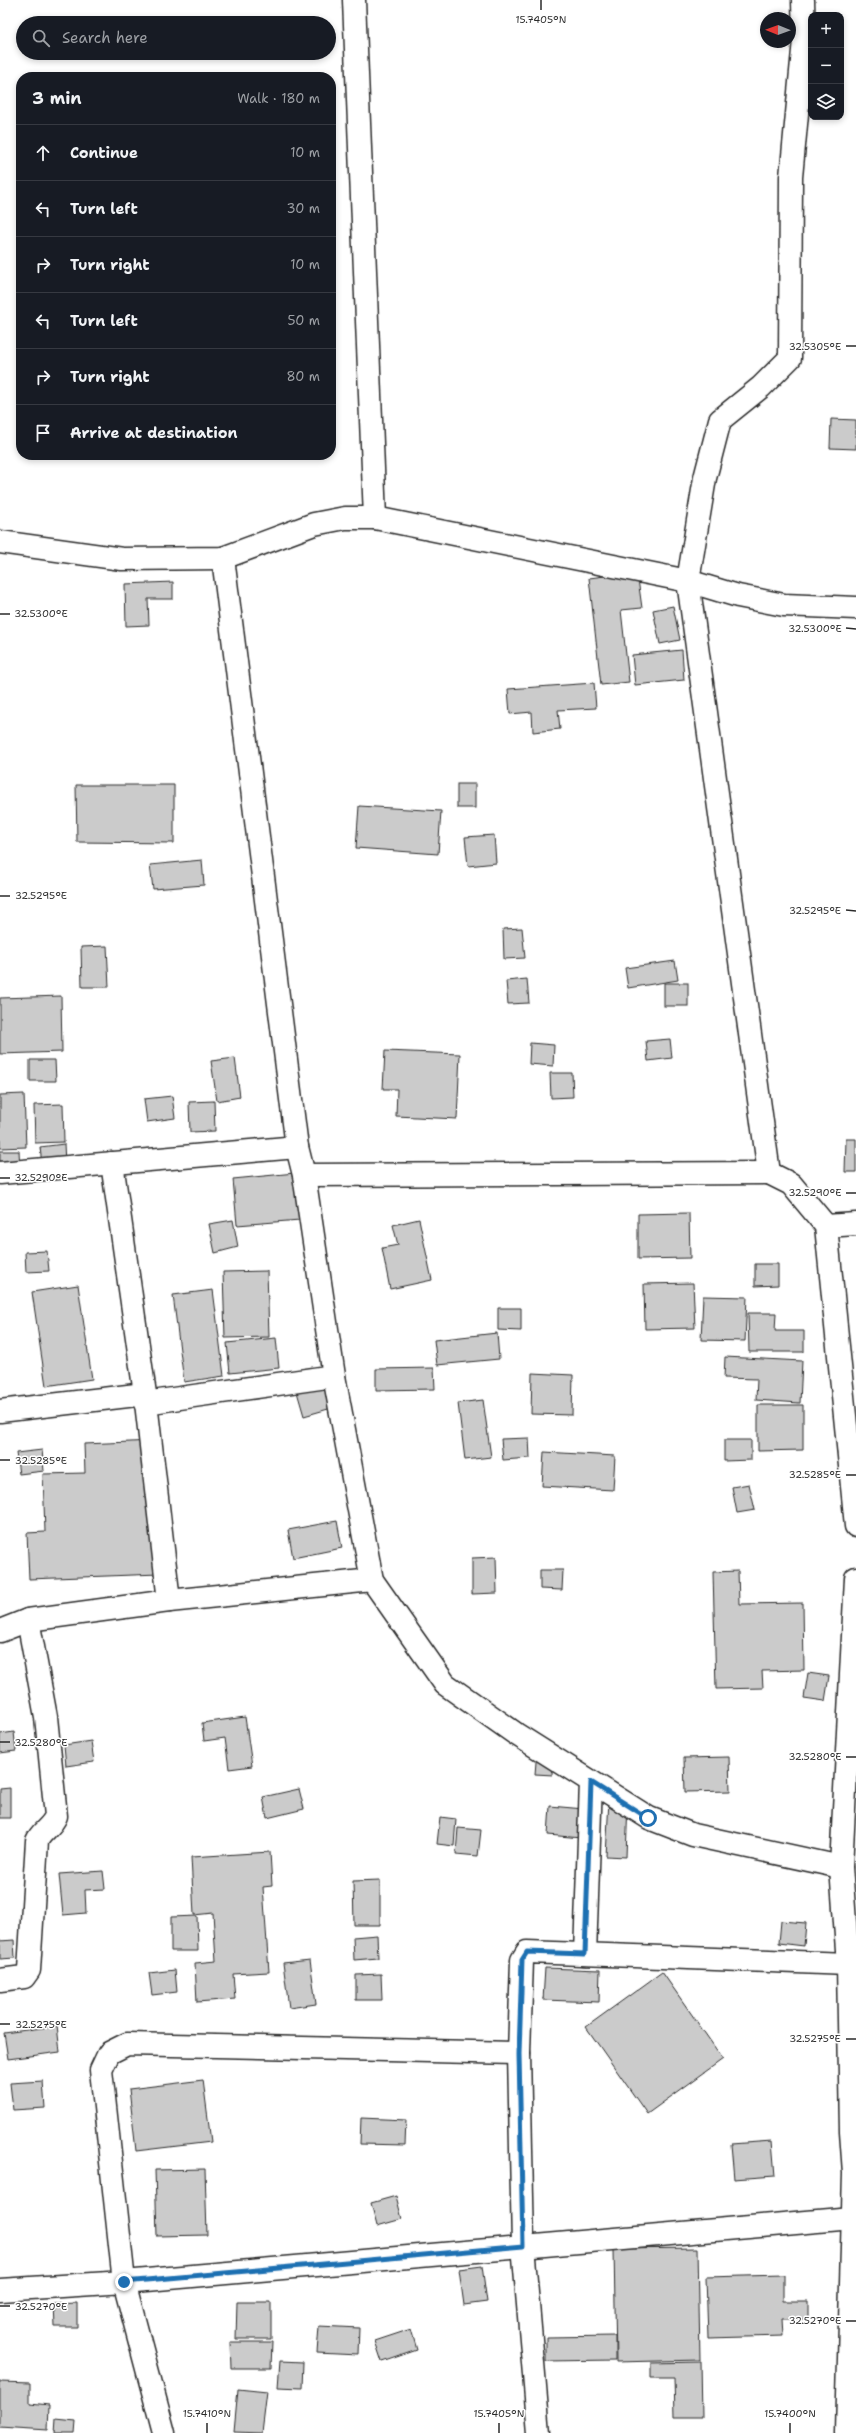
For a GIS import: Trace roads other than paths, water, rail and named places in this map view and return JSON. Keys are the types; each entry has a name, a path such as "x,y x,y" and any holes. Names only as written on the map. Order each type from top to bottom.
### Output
{"street":[{"path":"354,0 375,518"},
{"path":"769,1173 688,581 705,478 720,420 762,387 790,358 791,177 804,40 803,0"},
{"path":"0,542 122,559 223,558 314,524 345,518 375,518 688,581 738,596 784,605 856,608"},
{"path":"223,558 297,1147 304,1175 334,1376 372,1580 445,1684 516,1734 648,1818 693,1835 841,1867"},
{"path":"0,1173 297,1147"},
{"path":"112,1163 145,1398 169,1600"},
{"path":"304,1175 769,1173 791,1184 826,1226 856,1526"},
{"path":"826,1226 856,1224"},
{"path":"0,1411 145,1398 334,1376"},
{"path":"847,2433 854,2132 848,1964 841,1867 856,1578"},
{"path":"0,1631 28,1620 169,1600 372,1580"},
{"path":"0,1980 24,1977 29,1970 37,1841 40,1834 53,1824 56,1816 46,1717 28,1620"},
{"path":"585,1954 591,1782"},
{"path":"539,2433 523,2246 519,2054 522,1960 527,1952 848,1964"},
{"path":"164,2433 124,2282 101,2070 109,2053 127,2044 519,2054"},
{"path":"0,2290 124,2282 852,2218"}]}
